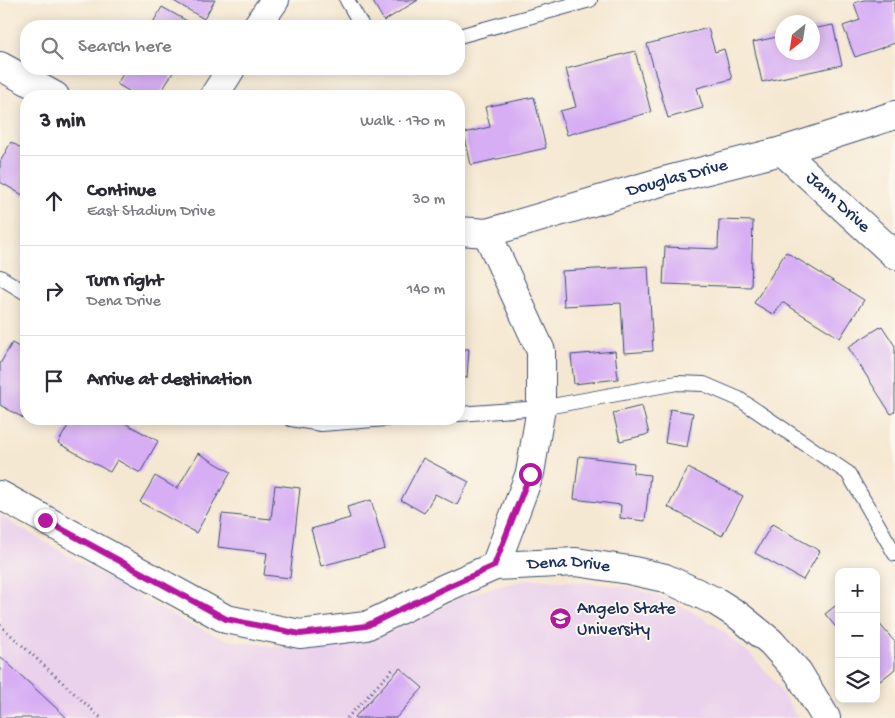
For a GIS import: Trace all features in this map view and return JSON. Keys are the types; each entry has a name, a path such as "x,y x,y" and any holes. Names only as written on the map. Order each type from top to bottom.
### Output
{"street":[{"path":"262,20 275,0"},
{"path":"0,66 44,90"},
{"path":"218,90 227,75"},
{"name":"Douglas Drive","path":"465,231 487,233 664,181 782,151 895,115"},
{"name":"Jann Drive","path":"782,151 895,255"},
{"path":"487,233 541,351 541,408 530,474 494,566"},
{"name":"Dena Drive","path":"0,495 226,619 300,634 366,626 494,566 576,562 629,570 665,578 717,602 740,616 771,642 798,672 826,718"}],"lane":[{"path":"347,0 359,20"},
{"path":"465,34 590,0"},
{"path":"0,277 20,289"},
{"path":"465,414 541,408 677,383 704,384 739,399 848,473 895,554"}],"path":[{"path":"0,625 101,718"},
{"path":"347,718 393,669"}],"shaded area":[{"name":"Angelo State University","path":"0,516 184,622 227,640 300,650 340,646 375,639 424,617 464,595 529,579 634,588 662,597 718,627 750,654 772,678 798,718 0,718"}],"building":[{"path":"172,0 215,0 204,19"},
{"path":"372,0 418,0 386,20 383,20"},
{"path":"864,0 894,0 895,43 855,57 843,26 860,20 854,3"},
{"path":"162,7 185,20 154,20"},
{"path":"833,25 842,65 762,82 753,42 775,37 775,60 820,60 820,27"},
{"path":"708,28 715,52 724,49 732,79 697,88 703,108 668,118 647,44"},
{"path":"635,51 651,112 567,135 560,111 576,107 566,69"},
{"path":"122,75 171,75 163,90 127,90 117,84"},
{"path":"534,97 546,148 471,165 465,133 490,127 485,107"},
{"path":"11,142 20,147 20,194 0,182 0,162"},
{"path":"719,220 753,221 751,287 663,284 665,247 718,249"},
{"path":"786,252 864,300 840,338 782,302 774,315 754,303"},
{"path":"648,266 653,351 624,353 621,303 564,306 562,271"},
{"path":"882,326 895,346 895,411 891,414 848,347"},
{"path":"12,343 20,348 20,416 0,405 0,364"},
{"path":"465,349 469,349 467,378 465,378"},
{"path":"615,351 618,379 574,384 571,355"},
{"path":"642,406 649,434 620,441 613,413"},
{"path":"670,409 693,413 687,447 665,443"},
{"path":"68,425 128,425 158,441 140,473 117,460 110,472 58,443"},
{"path":"198,453 231,472 196,533 140,502 155,476 177,489"},
{"path":"579,456 634,463 633,473 650,475 645,521 620,518 621,505 574,499"},
{"path":"423,458 469,482 457,505 435,494 424,513 401,500"},
{"path":"688,468 743,496 722,536 668,507"},
{"path":"275,485 300,488 290,578 264,575 267,553 218,547 222,514 271,519"},
{"path":"371,500 385,549 321,566 311,529 350,518 347,507"},
{"path":"772,524 820,551 803,580 755,553"},
{"path":"835,606 835,626 825,614"},
{"path":"880,625 895,642 895,669 880,681"},
{"path":"0,656 67,718 0,718"},
{"path":"400,668 423,688 396,718 354,718"}],"place":[{"name":"Angelo State University","path":"561,619"}],"route":[{"path":"45,520 226,619 300,634 366,626 494,566 530,474"}]}
